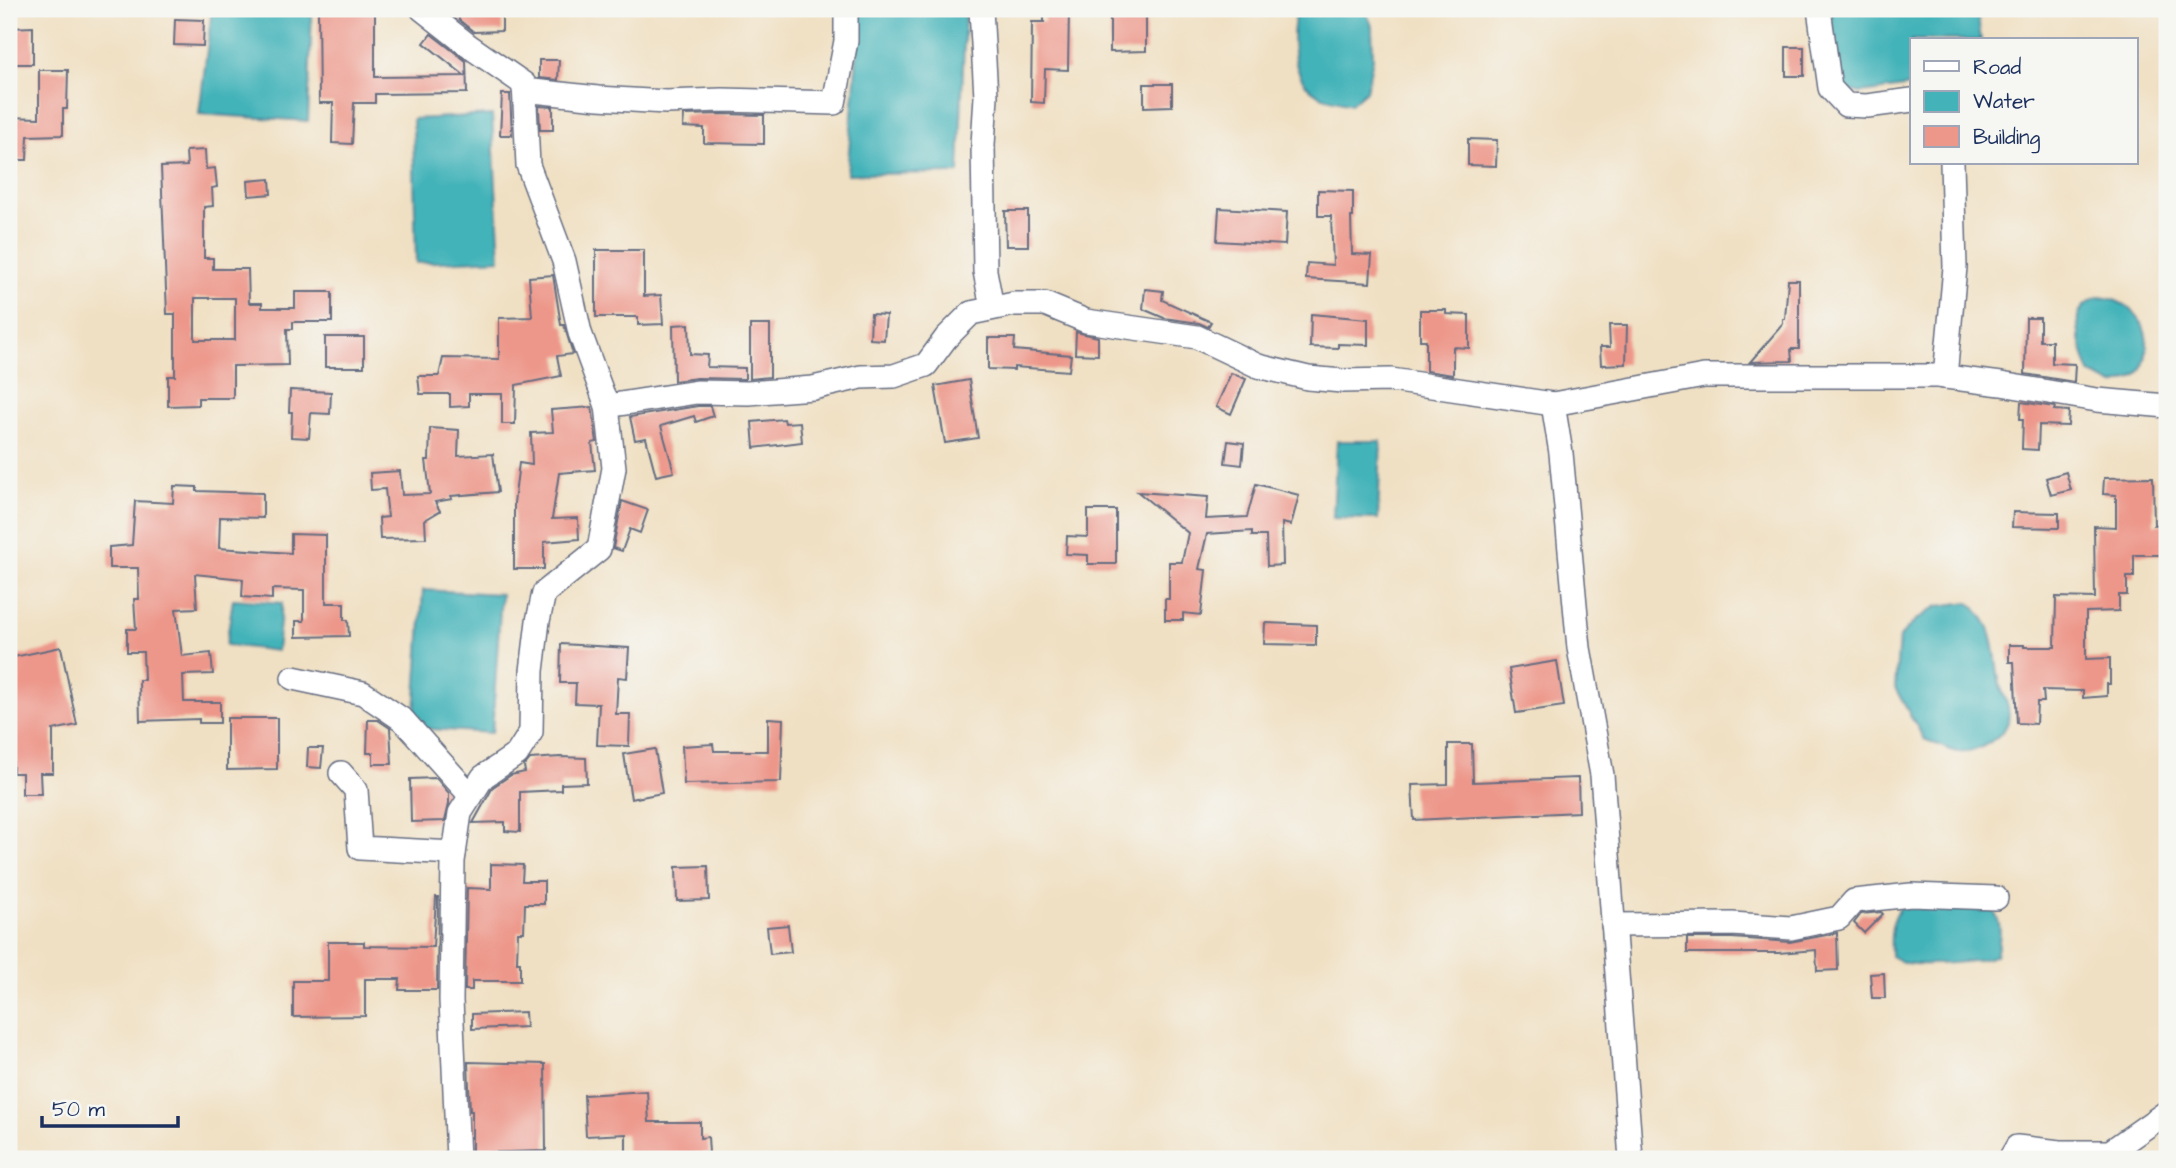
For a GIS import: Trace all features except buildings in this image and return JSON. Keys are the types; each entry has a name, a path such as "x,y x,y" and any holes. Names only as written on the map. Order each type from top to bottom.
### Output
{"street":[{"path":"422,9 524,84 528,165 564,261 580,333 607,406 614,468 598,549 544,593 532,670 531,732 517,754 483,777 460,813 454,853 451,1000 458,1159"},
{"path":"524,90 666,102 722,100 817,105 834,103 846,41 846,9"},
{"path":"981,9 986,96 985,271 992,309"},
{"path":"1819,9 1830,88 1846,105 1867,106 1910,100"},
{"path":"1945,377 1955,267 1952,164"},
{"path":"607,406 697,392 748,393 813,388 861,377 894,376 926,365 946,338 971,313 1014,304 1045,304 1086,321 1197,337 1258,366 1308,378 1403,381 1553,404 1704,376 1945,377 2097,400 2167,406"},
{"path":"1553,404 1561,453 1579,648 1602,775 1631,1159"},
{"path":"293,678 363,692 403,720 471,796"},
{"path":"341,773 356,790 360,848 454,853"},
{"path":"1613,925 1732,924 1791,928 1839,918 1854,901 1911,895 1996,898"},
{"path":"2010,1159 2017,1147 2060,1152 2110,1152 2167,1112"}],"water":[{"path":"212,9 312,9 308,121 199,114"},
{"path":"861,9 920,9 965,15 959,173 847,174"},
{"path":"1297,9 1365,9 1372,26 1373,59 1366,91 1351,104 1319,95 1302,79 1297,68 1293,44"},
{"path":"1830,9 1977,9 1981,38 1910,38 1910,86 1861,93 1837,88"},
{"path":"492,115 500,259 416,263 413,119"},
{"path":"2098,297 2126,306 2139,319 2146,337 2147,347 2141,370 2131,379 2114,385 2091,374 2080,337 2079,313 2085,305"},
{"path":"1337,441 1381,441 1378,519 1333,518"},
{"path":"423,590 501,594 492,733 414,728"},
{"path":"233,599 282,603 277,651 226,645"},
{"path":"1968,602 1984,618 1992,637 2000,685 2009,716 2005,728 1995,739 1974,750 1960,752 1924,739 1895,688 1899,638 1916,620 1938,606"},
{"path":"1904,903 1985,904 1995,914 2000,927 1996,955 1966,962 1938,964 1906,963 1891,956 1892,928"}]}
